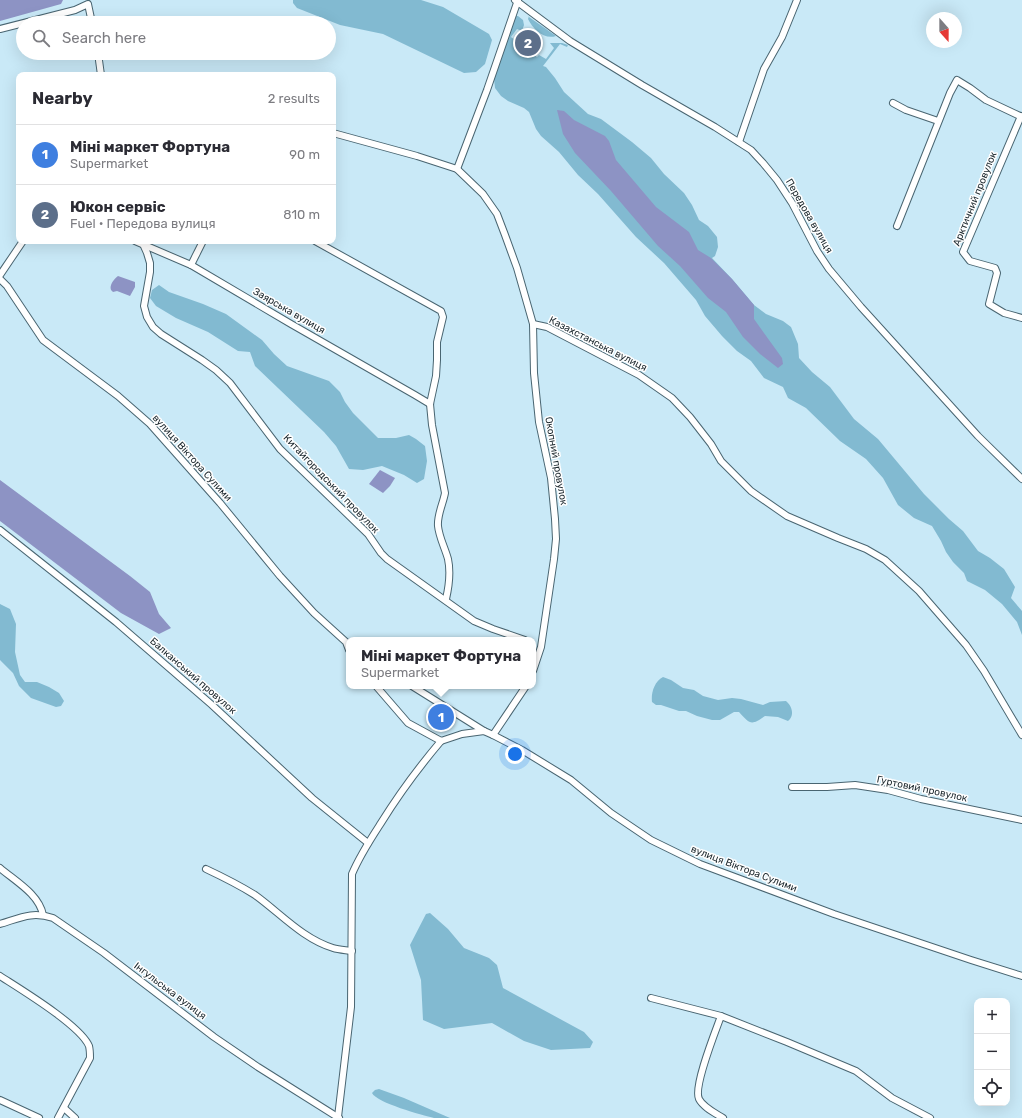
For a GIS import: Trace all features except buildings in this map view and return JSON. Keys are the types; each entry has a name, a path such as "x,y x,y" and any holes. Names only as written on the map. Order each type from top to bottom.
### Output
{"street":[{"path":"739,142 764,69 782,37 797,0"},
{"path":"457,170 487,90 517,1"},
{"name":"Передова вулиця","path":"517,1 570,41 751,150 777,180 792,203 823,261 862,307 978,436 1022,479"},
{"path":"51,16 75,10 88,4 91,16"},
{"path":"0,29 16,25"},
{"path":"99,60 101,72"},
{"name":"Арктичний провулок","path":"897,226 938,121 957,80 986,100 1021,116 962,252 970,261 995,268 997,273 989,304 1004,313 1022,318"},
{"path":"893,104 938,121"},
{"name":"Казахстанська вулиця","path":"336,134 417,156 457,170 483,194 497,214 518,268 533,324 547,327 639,375 672,398 706,438 721,461 751,492 787,516 866,549 885,560 919,591 966,645 984,671 1022,735"},
{"path":"0,275 21,244"},
{"name":"Заярська вулиця","path":"142,244 191,265 290,324 430,404"},
{"name":"Китайгородський провулок","path":"142,244 150,263 150,272 144,306 147,317 153,327 161,334 216,370 230,383 280,449 368,534 387,559 474,620 493,629 516,637"},
{"path":"191,265 202,244"},
{"path":"320,244 441,311 443,317 437,342 438,360 430,404 432,425 445,493 439,514 438,526 448,559 450,574 446,600"},
{"name":"вулиця Віктора Сулими","path":"0,279 7,286 43,340 118,396 150,424 220,503 280,576 314,613 346,641"},
{"name":"Окопний провулок","path":"533,324 534,373 539,422 551,478 556,539 541,647 536,662"},
{"name":"Балканський провулок","path":"0,530 116,622 212,705 312,798 368,843"},
{"path":"536,645 541,647"},
{"path":"379,689 408,723 441,741"},
{"name":"вулиця Віктора Сулими","path":"417,689 484,731 522,750 571,780 611,813 650,840 700,864 834,914 1022,976"},
{"path":"493,735 524,689"},
{"path":"339,1118 352,1007 352,874 368,843 418,768 441,741 462,734 484,731"},
{"name":"Гуртовий провулок","path":"792,787 855,786 888,790 1022,820"},
{"path":"0,868 30,892 42,909 44,915 34,914 0,924"},
{"path":"206,869 230,880 255,895 318,942 334,948 352,951"},
{"name":"Інгульська вулиця","path":"44,915 65,925 214,1037 339,1118"},
{"path":"0,976 52,1011 75,1029 89,1045 90,1058 58,1118"},
{"path":"651,998 721,1016 856,1071 892,1098 930,1118"},
{"path":"721,1016 706,1057 697,1093 699,1100 723,1118"},
{"path":"0,1100 39,1118"},
{"path":"64,1108 75,1118"}],"shaded area":[{"path":"0,0 63,0 61,4 0,21"},
{"path":"293,0 421,0 443,7 489,34 492,40 485,64 476,72 464,73 383,34 340,25 336,23 336,16 317,16 297,8 293,3"},
{"path":"514,16 518,16 523,20 524,25 522,31 517,29 511,37 515,40 514,42 516,44 517,42 537,57 539,55 546,59 554,48 550,43 562,43 568,45 567,47 560,44 543,66 546,67 555,78 564,92 588,114 601,119 632,142 651,158 664,174 684,193 699,220 708,226 717,237 718,247 715,256 712,258 754,305 766,314 783,321 791,327 798,344 799,358 812,372 830,387 854,419 878,439 924,494 963,531 978,551 1004,569 1015,587 1011,598 1022,611 1022,635 1017,622 1002,604 985,590 967,581 964,573 946,552 932,526 914,518 898,505 883,478 866,459 840,441 806,408 788,398 783,387 764,378 751,361 737,351 722,336 705,316 696,300 664,263 636,237 598,194 578,175 559,152 541,136 536,129 529,112 501,96 495,88 494,79"},
{"path":"529,16 556,36 552,37 539,33 530,23 528,19"},
{"path":"557,110 564,111 574,120 605,136 609,141 616,160 656,207 689,232 698,250 711,258 732,279 754,305 754,319 782,358 783,364 778,368 760,354 743,337 726,312 708,298 680,266 658,246 611,191 575,153 563,134"},
{"path":"118,276 135,282 135,287 130,296 117,291 113,292 111,290 111,284"},
{"path":"159,285 169,292 226,314 262,340 287,366 329,381 340,392 353,413 378,438 396,438 409,435 416,439 425,446 427,461 424,479 417,483 404,475 382,466 363,470 349,469 336,446 324,432 255,366 250,352 238,351 208,332 176,318 156,306 150,298 152,290"},
{"path":"380,470 395,478 383,493 369,484"},
{"path":"0,480 150,592 159,614 171,628 159,634 121,613 0,521"},
{"path":"0,604 10,609 16,624 15,652 20,675 25,682 37,682 59,693 64,701 61,706 56,707 31,698 19,686 13,673 0,660"},
{"path":"663,677 671,680 683,688 694,690 703,696 718,700 732,698 741,699 763,705 770,702 786,701 790,705 792,713 788,721 778,717 765,716 757,721 751,722 739,712 734,712 720,720 712,720 686,711 679,711 661,705 656,705 652,702 653,691 657,682"},
{"path":"430,913 448,929 464,948 489,958 497,965 503,988 584,1032 593,1042 590,1048 551,1050 524,1041 492,1023 444,1029 423,1020 421,980 410,945 426,914"},
{"path":"379,1089 450,1118 434,1118 391,1105 382,1101 372,1093"}],"place":[{"name":"Юкон сервіс","path":"528,43"},
{"name":"Міні маркет Фортуна","path":"441,717"}]}
